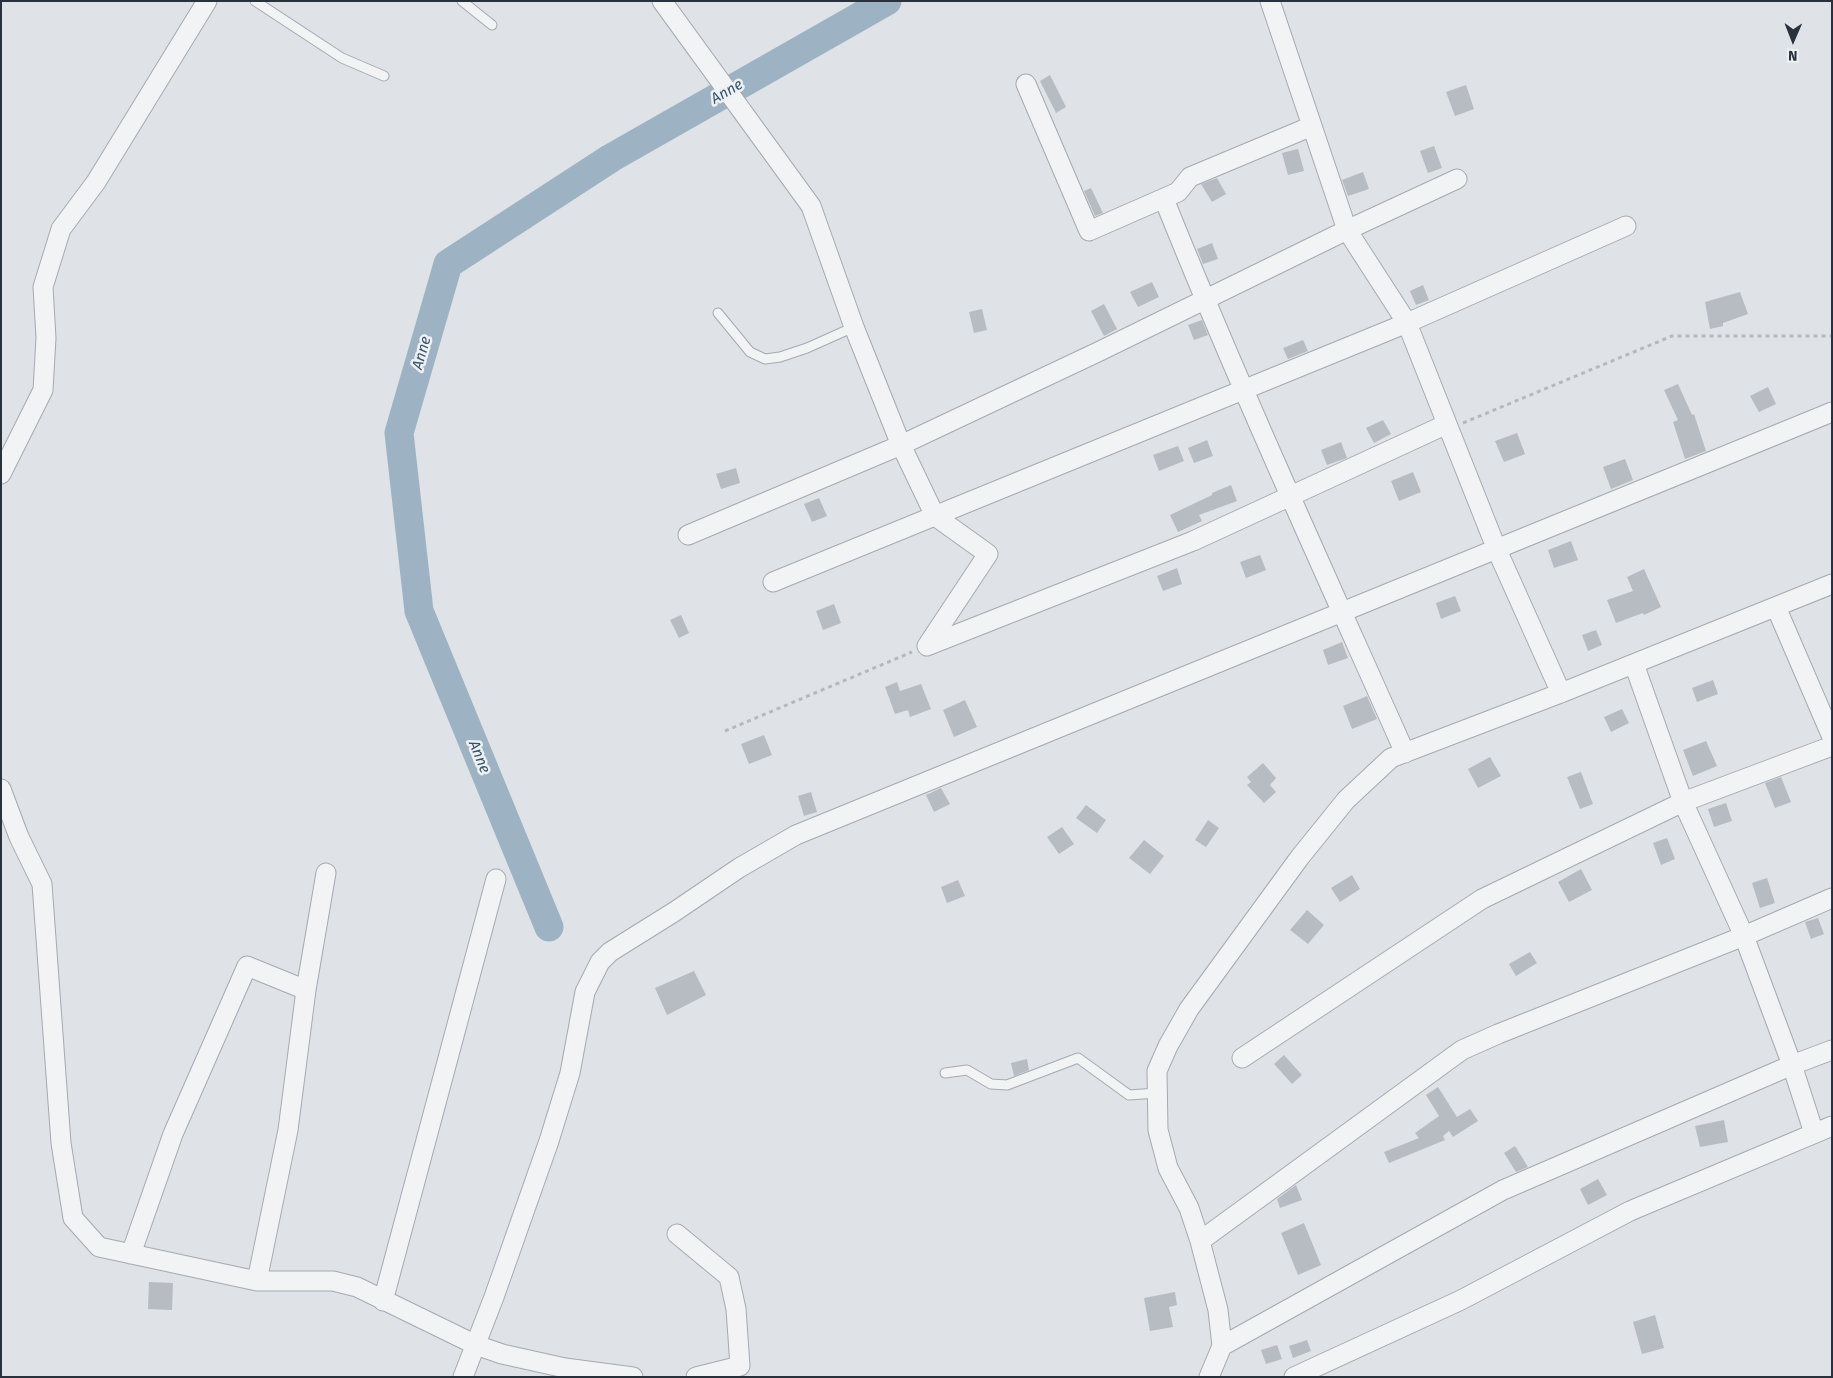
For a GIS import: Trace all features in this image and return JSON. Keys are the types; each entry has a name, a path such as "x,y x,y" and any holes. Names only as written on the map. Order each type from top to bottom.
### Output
{"street":[{"path":"3,465 42,390 46,338 43,287 61,229 96,182 207,1"},
{"path":"662,1 811,206 854,327 901,445 935,516 988,554 927,646"},
{"path":"1270,1 1346,230 1407,324 1497,550 1561,693"},
{"path":"1026,84 1089,231 1178,192 1190,177 1312,126"},
{"path":"688,535 901,445 1205,301 1346,230 1457,179"},
{"path":"1164,199 1243,390 1405,753"},
{"path":"773,582 1407,324 1626,226"},
{"path":"463,1377 549,1141 580,1024 585,992 600,962 610,952 740,868 796,835 1832,412"},
{"path":"927,646 1193,541 1448,427"},
{"path":"1209,1377 1222,1346 1218,1310 1200,1241 1189,1208 1168,1168 1158,1130 1157,1070 1189,1009 1300,857 1346,800 1392,758 1561,693 1832,584"},
{"path":"1776,607 1832,737"},
{"path":"1294,1377 1461,1300 1630,1211 1823,1130 1792,1065 1744,936 1683,802 1634,664"},
{"path":"1242,1058 1482,899 1683,802 1832,746"},
{"path":"1,789 20,837 42,884 61,1144 73,1218 99,1247 257,1281 333,1281 357,1288 476,1345 502,1354 565,1368 633,1377"},
{"path":"257,1281 288,1130 306,990 326,873"},
{"path":"384,1300 496,879"},
{"path":"1200,1241 1462,1050 1744,936 1832,898"},
{"path":"131,1254 173,1134 247,966 306,990"},
{"path":"1222,1346 1503,1190 1792,1065 1832,1050"},
{"path":"677,1234 729,1277 736,1309 740,1366 696,1377"}],"lane":[{"path":"255,1 342,58 384,76"},
{"path":"462,1 492,25"},
{"path":"718,313 750,352 765,359 780,357 807,348 854,327"},
{"path":"945,1073 967,1070 990,1084 1007,1085 1078,1058 1129,1095 1157,1093"}],"path":[{"path":"1448,427 1672,336 1832,336"},
{"path":"724,730 927,646"}],"building":[{"path":"1050,75 1066,107 1056,113 1040,81"},
{"path":"1466,85 1474,109 1455,116 1446,92"},
{"path":"1434,146 1442,168 1428,173 1420,151"},
{"path":"1298,149 1304,171 1288,175 1282,153"},
{"path":"1363,172 1369,189 1348,196 1342,180"},
{"path":"1217,178 1226,194 1212,202 1201,184"},
{"path":"1091,188 1103,213 1095,216 1084,191"},
{"path":"1212,243 1218,259 1203,264 1197,249"},
{"path":"1152,282 1159,297 1138,307 1130,292"},
{"path":"1423,285 1429,300 1416,305 1410,291"},
{"path":"1740,292 1748,314 1723,323 1723,326 1710,329 1705,302"},
{"path":"1104,304 1117,329 1104,336 1091,311"},
{"path":"982,309 987,330 974,333 969,312"},
{"path":"1202,320 1208,335 1194,340 1188,325"},
{"path":"1303,340 1308,351 1288,359 1283,348"},
{"path":"1678,384 1692,415 1694,414 1706,451 1685,459 1673,422 1678,420 1664,390"},
{"path":"1768,387 1776,404 1759,412 1750,396"},
{"path":"1383,420 1391,434 1374,443 1366,428"},
{"path":"1517,433 1525,454 1504,462 1495,441"},
{"path":"1207,440 1213,456 1194,463 1188,448"},
{"path":"1341,442 1347,458 1327,465 1321,450"},
{"path":"1178,446 1184,461 1159,471 1153,455"},
{"path":"1625,459 1633,480 1611,489 1603,467"},
{"path":"736,468 740,483 721,489 716,474"},
{"path":"1413,472 1421,492 1399,501 1391,481"},
{"path":"1231,485 1237,501 1199,515 1202,521 1178,532 1170,515"},
{"path":"819,498 827,516 812,522 804,504"},
{"path":"1571,541 1578,560 1554,568 1548,550"},
{"path":"1260,555 1266,570 1246,578 1240,562"},
{"path":"1177,568 1182,584 1163,591 1157,576"},
{"path":"1644,569 1661,607 1644,615 1643,613 1616,623 1607,600 1633,591 1627,577"},
{"path":"1455,596 1461,611 1441,619 1436,603"},
{"path":"834,604 841,623 823,630 816,611"},
{"path":"681,615 689,633 679,638 670,620"},
{"path":"1596,630 1602,645 1588,651 1582,635"},
{"path":"1342,642 1348,658 1328,665 1323,650"},
{"path":"1713,680 1718,694 1697,702 1692,688"},
{"path":"897,682 900,691 921,684 931,709 910,717 908,710 895,714 885,687"},
{"path":"1367,696 1377,719 1352,729 1343,706"},
{"path":"965,700 977,727 954,737 943,710"},
{"path":"1622,709 1629,723 1611,732 1604,717"},
{"path":"764,735 772,755 749,764 741,744"},
{"path":"1706,741 1717,766 1693,776 1683,750"},
{"path":"1490,757 1501,776 1478,788 1468,769"},
{"path":"1263,763 1276,778 1270,785 1276,792 1264,803 1247,785 1251,782 1247,777"},
{"path":"1581,772 1593,804 1580,809 1567,777"},
{"path":"1781,777 1791,802 1775,808 1765,783"},
{"path":"941,788 950,804 934,812 926,795"},
{"path":"811,792 817,812 804,816 798,796"},
{"path":"1726,803 1732,821 1714,827 1708,809"},
{"path":"1086,805 1106,820 1097,833 1076,818"},
{"path":"1208,820 1219,828 1206,847 1195,840"},
{"path":"1062,827 1074,844 1059,854 1047,837"},
{"path":"1667,838 1675,859 1661,865 1653,843"},
{"path":"1144,840 1164,856 1150,874 1129,858"},
{"path":"1581,869 1592,890 1569,902 1558,882"},
{"path":"1352,875 1360,889 1340,902 1331,888"},
{"path":"1767,878 1775,903 1760,908 1752,883"},
{"path":"958,880 965,896 947,903 941,887"},
{"path":"1307,910 1324,925 1308,944 1290,930"},
{"path":"1818,918 1824,934 1811,939 1805,922"},
{"path":"1530,952 1537,963 1516,976 1509,964"},
{"path":"694,971 706,995 667,1015 655,988"},
{"path":"1284,1055 1302,1075 1292,1084 1274,1064"},
{"path":"1027,1059 1029,1070 1014,1076 1011,1063"},
{"path":"1438,1087 1457,1117 1470,1109 1478,1121 1453,1137 1449,1131 1443,1136 1445,1140 1389,1163 1384,1152 1419,1138 1415,1133 1439,1116 1426,1095"},
{"path":"1724,1120 1728,1142 1700,1147 1695,1126"},
{"path":"1515,1146 1528,1167 1516,1172 1504,1153"},
{"path":"1598,1179 1607,1195 1588,1205 1580,1189"},
{"path":"1296,1185 1302,1200 1280,1208 1277,1199"},
{"path":"1304,1223 1321,1265 1298,1275 1281,1233"},
{"path":"149,1282 173,1283 172,1310 148,1309"},
{"path":"1175,1292 1177,1305 1169,1307 1173,1327 1150,1331 1144,1298"},
{"path":"1655,1315 1664,1348 1642,1354 1633,1322"},
{"path":"1307,1340 1311,1351 1293,1358 1289,1346"},
{"path":"1277,1345 1282,1359 1266,1364 1261,1350"}],"waterway":[{"name":"Anne","path":"549,927 419,611 399,433 448,264 611,158 887,1"}]}
